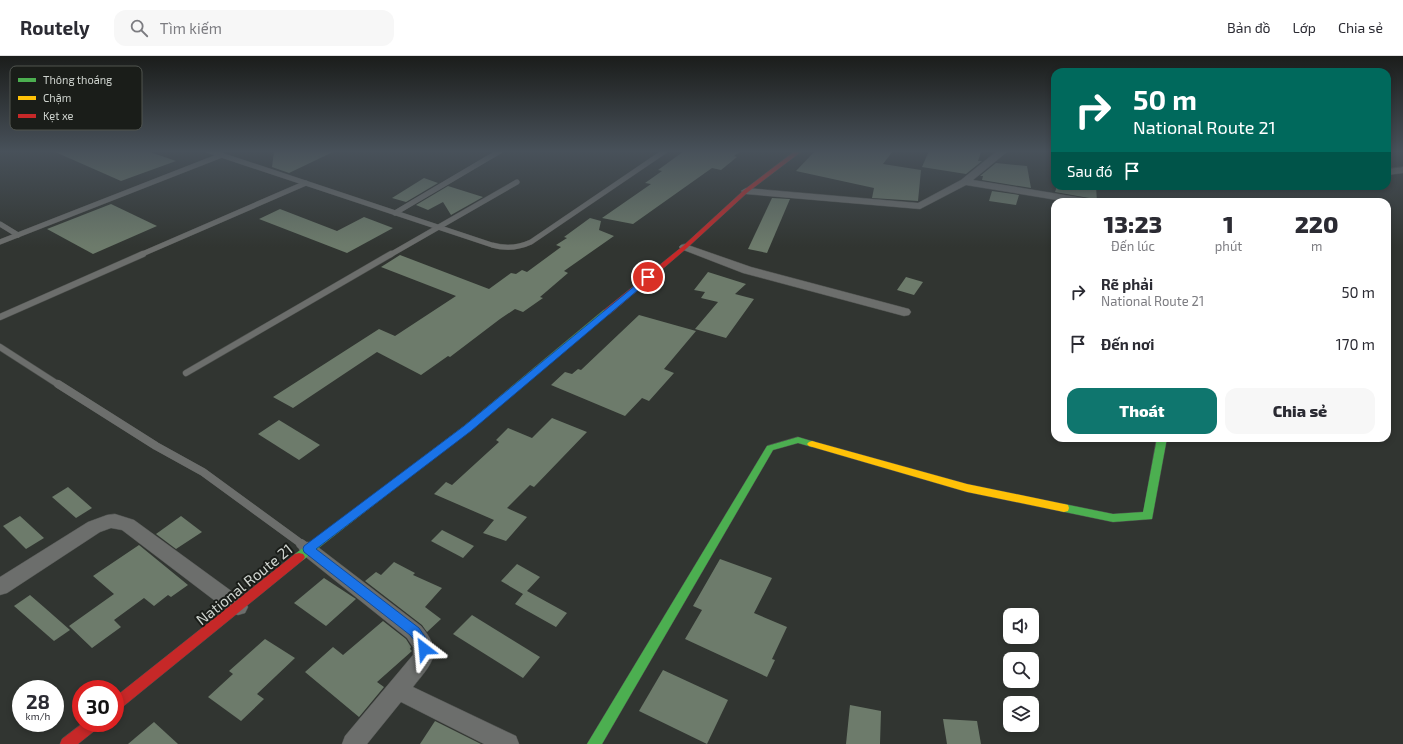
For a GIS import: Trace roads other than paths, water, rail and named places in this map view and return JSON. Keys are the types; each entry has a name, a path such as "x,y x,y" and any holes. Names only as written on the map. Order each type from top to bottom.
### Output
{"main road":[{"name":"National Route 21","path":"124,699 308,549 468,428 684,247 755,183"},
{"path":"594,744 770,448 798,440 967,488 1113,518 1148,516 1161,442"},
{"path":"67,744 82,732"}],"street":[{"path":"746,190 814,198 920,206 963,183"},
{"path":"972,183 1064,198"},
{"path":"684,247 747,270 904,312"},
{"path":"0,587 94,527 104,522 120,521 238,607"},
{"path":"308,549 396,616 414,632 422,642 424,649 424,656 353,744"},
{"path":"398,690 508,744"}],"lane":[{"path":"0,242 150,183"},
{"path":"306,183 501,248 515,248 531,242 618,183"},
{"path":"0,318 306,183"},
{"path":"395,213 446,183"},
{"path":"186,373 515,183"},
{"path":"0,224 18,235"},
{"path":"0,347 156,446 203,472 308,549"}]}
